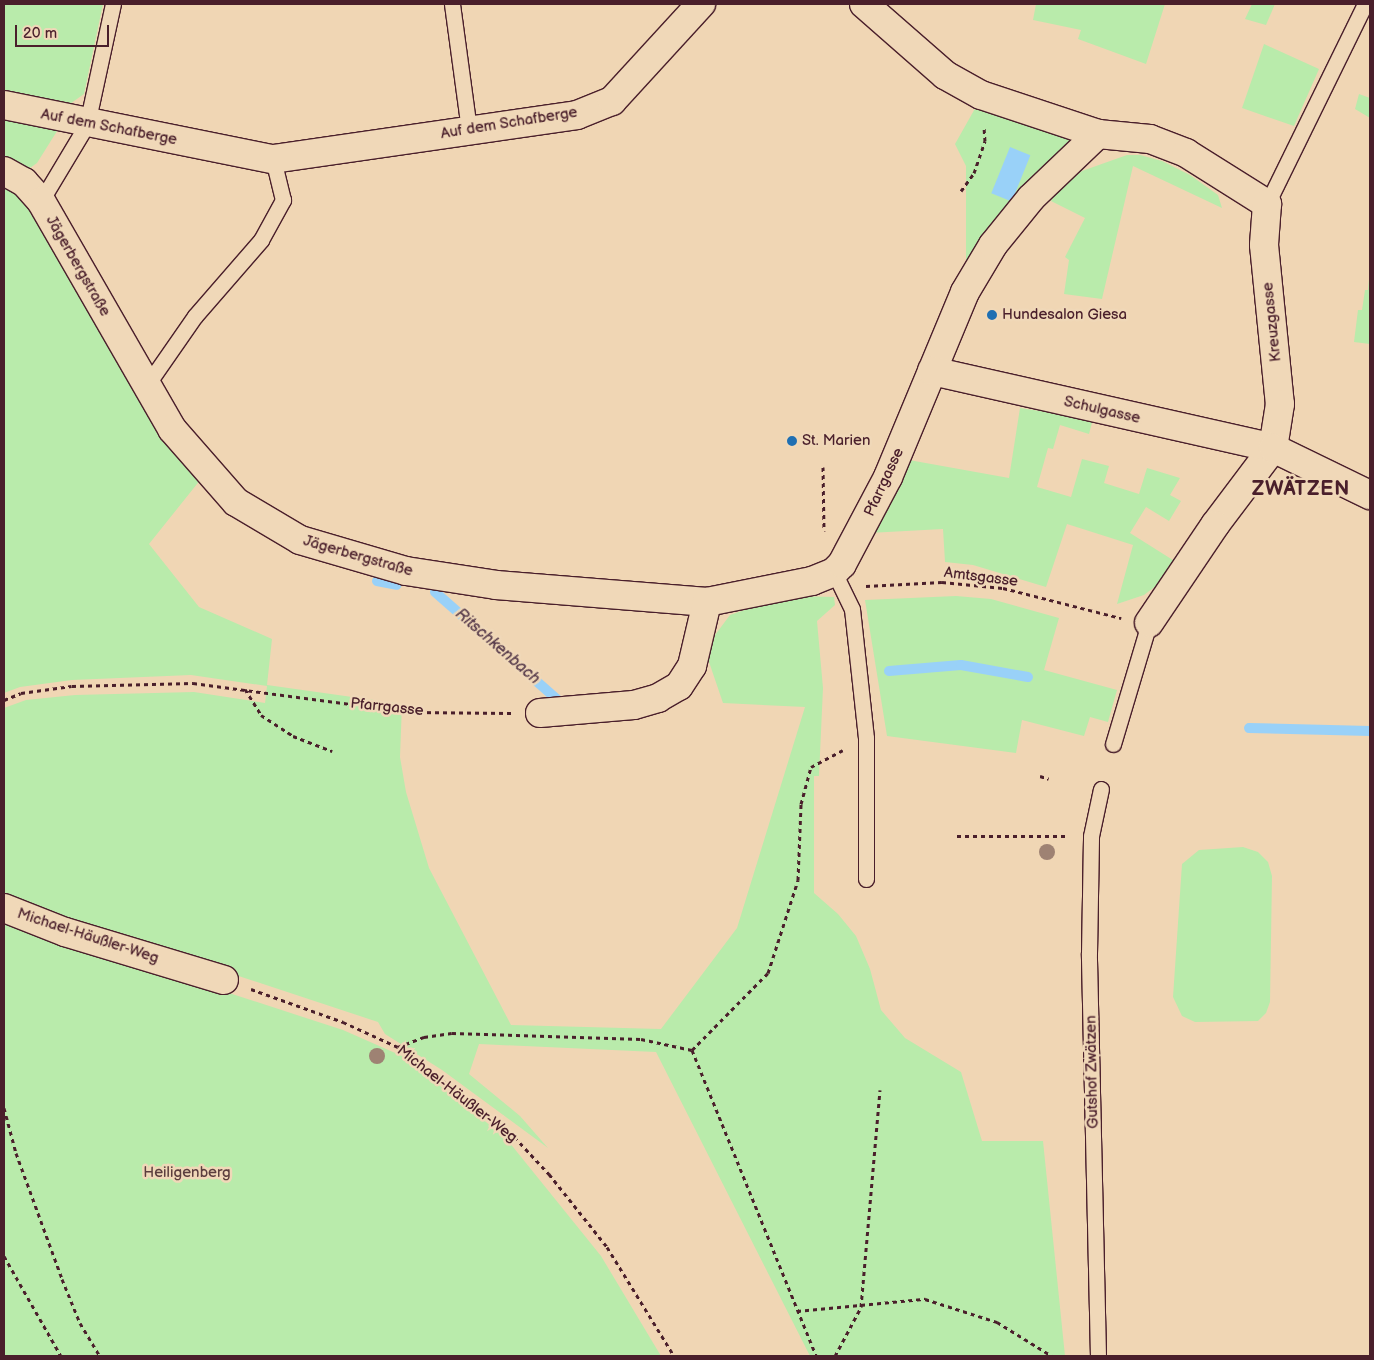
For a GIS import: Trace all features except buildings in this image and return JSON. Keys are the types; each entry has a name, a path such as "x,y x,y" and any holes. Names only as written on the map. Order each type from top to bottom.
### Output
{"street":[{"name":"Auf dem Schafberge","path":"4,105 87,124 273,159 576,115 612,101 701,4"},
{"path":"864,4 945,75 981,95 1098,134 1150,139 1186,153 1267,204"},
{"name":"Pfarrgasse","path":"834,572 856,542 888,477 964,292 993,245 1031,198 1098,134"},
{"name":"Jägerbergstraße","path":"4,171 24,182 41,201 172,429 236,502 300,540 406,571 456,580 596,595 707,602 772,591 812,581 834,572"},
{"name":"Kreuzgasse","path":"1149,623 1215,525 1273,448 1280,404 1264,245 1267,204"},
{"name":"Schulgasse","path":"932,372 1273,448 1370,495"},
{"path":"540,713 634,705 658,698 679,686 692,666 707,602"},
{"name":"Michael-Häußler-Weg","path":"4,908 65,932 224,980"}],"lane":[{"path":"41,201 87,124 113,4"},
{"path":"452,4 469,130"},
{"name":"Kreuzgasse","path":"1267,204 1365,4"},
{"path":"147,385 195,316 261,240 283,200 273,159"},
{"path":"834,572 852,609 866,738 866,878"},
{"path":"1113,744 1149,623"},
{"name":"Gutshof Zwätzen","path":"1098,1356 1090,953 1091,836 1101,789"}],"path":[{"path":"961,190 974,173 985,141 981,95"},
{"path":"823,467 824,537"},
{"name":"Amtsgasse","path":"862,586 942,582 1003,588 1094,613"},
{"name":"Pfarrgasse","path":"4,700 21,693 72,686 193,683 245,688 411,712 540,713"},
{"path":"245,688 262,714 292,736 332,751"},
{"path":"692,1050 768,973 798,880 801,804 811,767 866,738"},
{"path":"1040,776 1049,779"},
{"path":"956,836 1050,836"},
{"name":"Michael-Häußler-Weg","path":"224,980 343,1022 398,1047 509,1131 550,1174 607,1247 674,1356"},
{"path":"398,1047 424,1037 452,1033 641,1039 692,1050"},
{"path":"692,1050 816,1356"},
{"path":"835,1356 861,1307 880,1090"},
{"path":"4,1108 19,1162 62,1279 80,1323 100,1356"},
{"path":"4,1256 61,1356"},
{"path":"798,1311 861,1307 925,1299 997,1322 1052,1356"}],"green space":[{"path":"4,4 103,4 84,94 67,106 4,93"},
{"path":"1036,4 1165,4 1146,64 1078,39 1081,30 1033,20"},
{"path":"1252,4 1275,4 1266,25 1245,19"},
{"path":"1264,44 1319,69 1294,126 1242,108"},
{"path":"1359,94 1370,98 1370,118 1355,109"},
{"path":"977,105 1071,138 1070,144 966,270 966,166 955,144"},
{"path":"4,113 59,128 37,163 23,173 4,162"},
{"path":"1127,155 1140,155 1162,161 1190,175 1218,195 1222,208 1133,166 1102,299 1064,294 1069,260 1065,257 1085,218 1051,201 1058,190 1082,171"},
{"path":"4,182 34,212 117,363 167,444 201,479 149,544 199,607 272,639 267,685 402,704 400,757 406,792 429,868 511,1025 661,1029 737,928 805,707 723,703 708,659 715,635 730,615 759,605 795,596 834,597 835,605 817,621 823,688 819,776 814,776 814,893 838,914 856,936 870,969 881,1010 905,1038 961,1072 982,1141 1043,1141 1065,1356 810,1356 656,1052 479,1044 469,1074 520,1116 548,1148 442,1070 385,1034 378,1022 69,920 4,895 4,708 26,700 75,695 194,692 265,703 267,686 191,675 72,680 20,687 4,693"},
{"path":"1370,268 1370,344 1354,342 1358,310 1362,310 1365,290 1368,290"},
{"path":"1020,408 1093,419 1089,434 1060,425 1053,449 1048,448 1037,487 1071,497 1082,459 1109,466 1104,483 1139,494 1147,468 1180,478 1170,495 1181,501 1169,521 1146,507 1130,533 1176,562 1165,579 1144,595 1117,604 1133,545 1067,524 1046,587 973,565 945,562 943,529 869,533 909,460 1009,478"},
{"path":"956,596 991,599 1059,618 1044,670 1117,690 1108,722 1090,717 1084,736 1022,720 1016,753 887,736 865,600"},
{"path":"1243,847 1258,852 1268,862 1272,876 1270,1002 1266,1013 1258,1021 1195,1022 1182,1016 1173,997 1182,864 1199,850"},
{"name":"Heiligenberg","path":"4,920 343,1030 402,1056 505,1137 601,1256 661,1356 4,1356"}],"water":[{"path":"1010,147 1030,155 1012,202 991,193"}],"waterway":[{"name":"Ritschkenbach","path":"377,581 397,585"},
{"name":"Ritschkenbach","path":"435,592 559,701"},
{"name":"Ritschkenbach","path":"889,671 961,665 1028,677"},
{"name":"Ritschkenbach","path":"1249,728 1370,731"}],"place":[{"name":"Hundesalon Giesa","path":"992,315"},
{"name":"St. Marien","path":"792,441"}],"district":[{"name":"ZWÄTZEN","path":"1301,489"}]}
